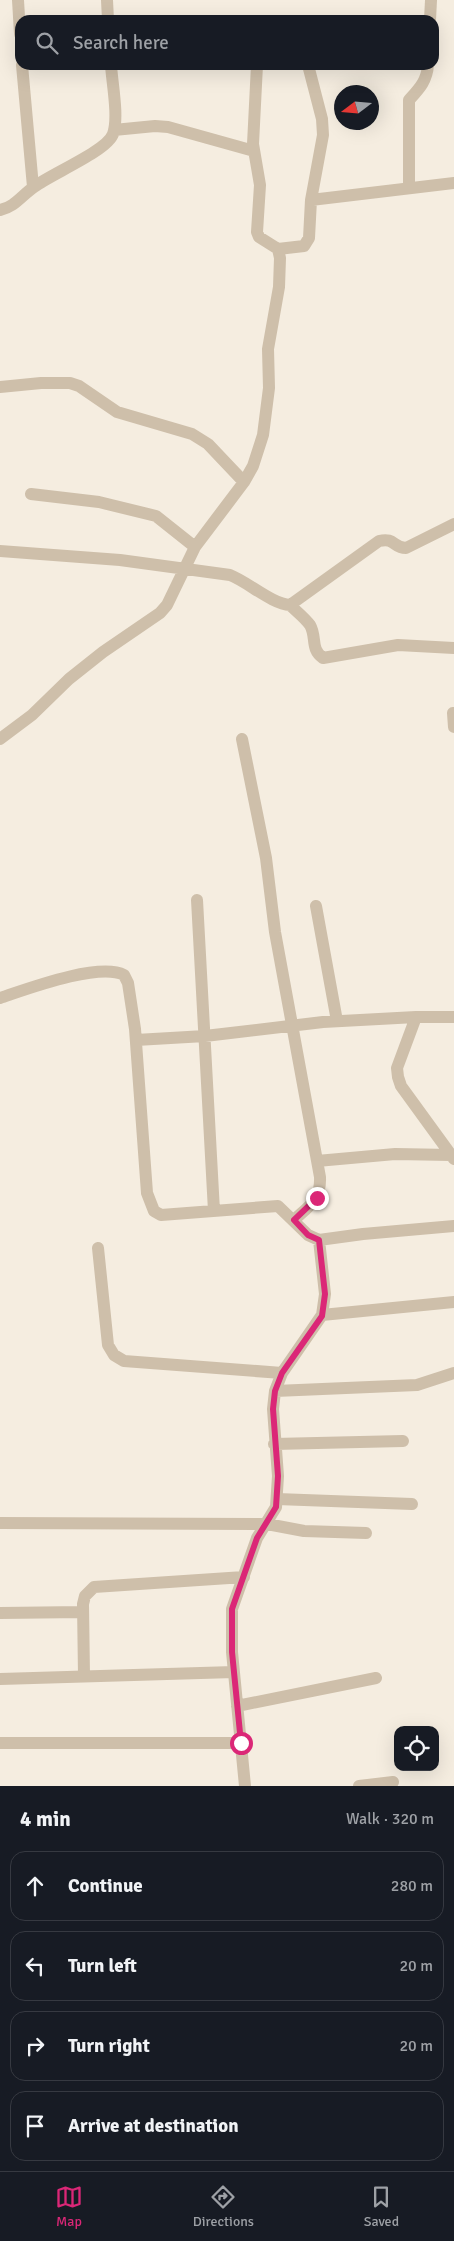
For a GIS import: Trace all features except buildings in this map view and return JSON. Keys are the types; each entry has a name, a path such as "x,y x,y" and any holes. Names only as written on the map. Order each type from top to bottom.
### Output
{"street":[{"path":"18,0 19,15"},
{"path":"107,0 108,15"},
{"path":"430,15 431,0"},
{"path":"22,70 33,187"},
{"path":"0,210 13,206 33,187 96,150 113,135 111,70"},
{"path":"257,70 254,151 260,185 257,232 259,237 278,249 304,246 309,238 311,200 323,135 322,119 309,70"},
{"path":"410,188 409,100 420,89 425,80 427,70"},
{"path":"114,130 155,126 168,127 254,151"},
{"path":"311,200 454,183"},
{"path":"0,739 32,715 68,679 103,652 160,613 167,605 195,547 244,482 264,435 268,406 268,349 279,287 280,258 278,249"},
{"path":"0,387 41,383 70,383 79,386 117,412 192,434 208,444 244,482"},
{"path":"31,494 99,502 156,516 195,547"},
{"path":"0,551 120,560 230,575 245,581 282,605 290,605 379,541 387,539 400,548 406,548 454,524"},
{"path":"290,605 310,626 314,648 317,654 323,658 398,645 454,648"},
{"path":"453,713 454,727"},
{"path":"242,739 266,858 275,932 321,1190 317,1198 294,1220"},
{"path":"197,900 214,1211"},
{"path":"316,906 337,1021"},
{"path":"0,998 57,979 119,972 124,975 128,984 136,1040 147,1193 154,1211 161,1215 278,1206 308,1235 319,1240 454,1226"},
{"path":"416,1017 397,1068 398,1077 406,1094 453,1157"},
{"path":"136,1040 205,1036 337,1021 454,1017"},
{"path":"317,1161 395,1154 453,1157"},
{"path":"245,1786 234,1672 232,1609 257,1538 273,1514 277,1499 278,1476 274,1444 273,1409 275,1391 282,1373 322,1316 325,1294 319,1240"},
{"path":"98,1248 108,1345 114,1355 124,1361 282,1373"},
{"path":"322,1316 454,1302"},
{"path":"275,1391 416,1385 454,1373"},
{"path":"274,1444 403,1441"},
{"path":"277,1499 348,1500 412,1504"},
{"path":"0,1523 267,1524 304,1531 366,1532"},
{"path":"84,1676 84,1596 94,1587 101,1585 244,1577"},
{"path":"0,1613 83,1612"},
{"path":"0,1679 234,1672"},
{"path":"237,1706 376,1678"},
{"path":"0,1743 241,1743"},
{"path":"359,1786 393,1782"}],"route":[{"path":"241,1743 232,1652 232,1609 257,1538 276,1507 278,1476 274,1444 273,1409 275,1391 282,1373 322,1316 325,1294 319,1240 308,1235 294,1220 317,1198"}]}
